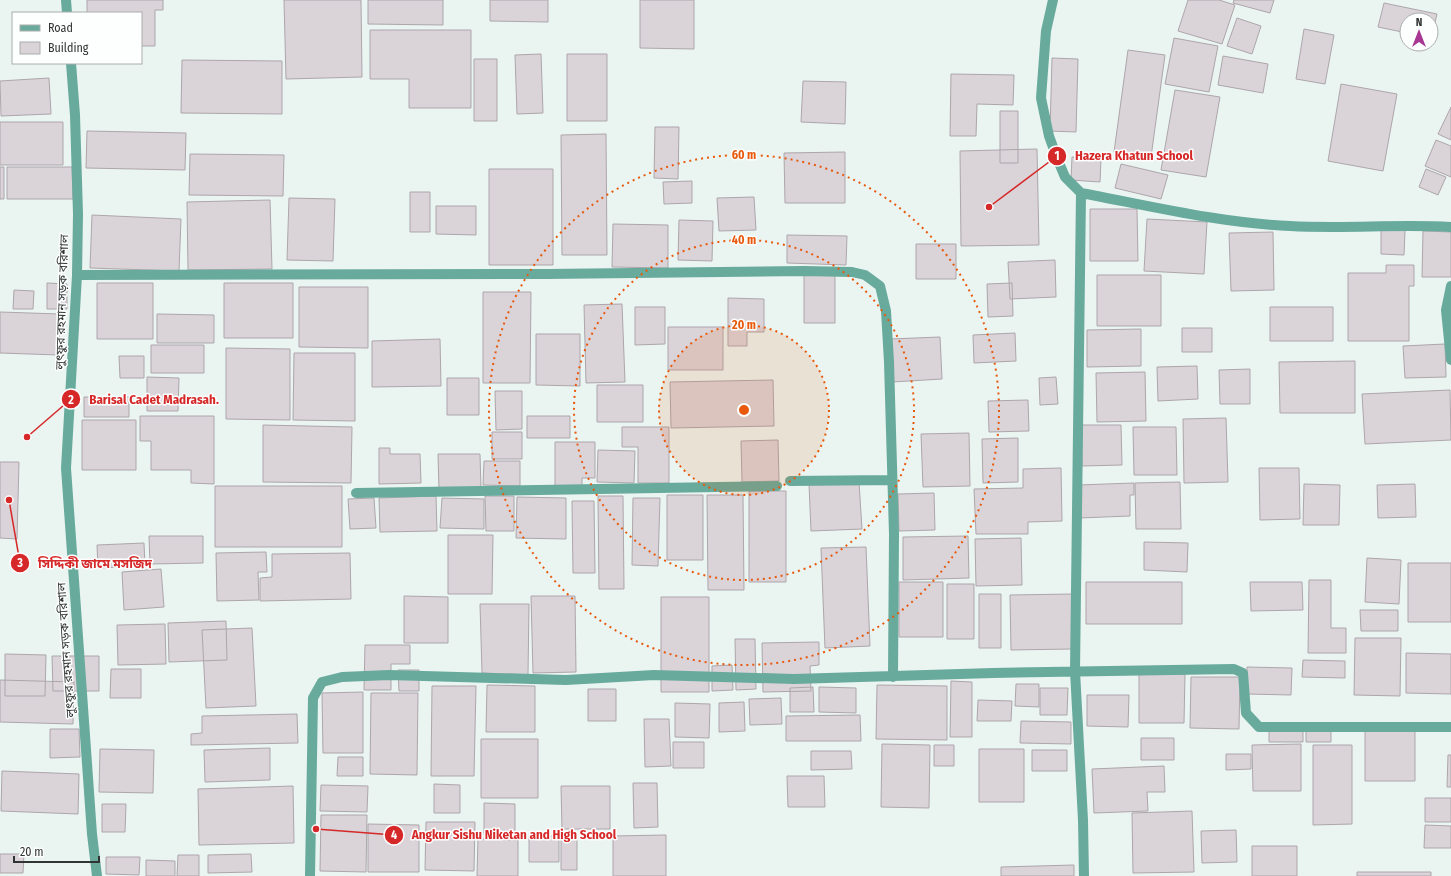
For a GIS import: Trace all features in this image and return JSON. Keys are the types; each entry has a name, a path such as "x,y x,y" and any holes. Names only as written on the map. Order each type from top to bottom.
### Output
{"street":[{"path":"66,0 67,12"},
{"path":"1053,0 1046,31 1041,98 1048,136 1057,158 1065,177 1081,193 1221,220 1275,225 1425,225 1451,227"},
{"name":"লুৎফুর রহমান সড়ক বরিশাল","path":"71,64 75,115 78,214 77,275 66,468 92,834 97,876"},
{"path":"1081,193 1075,671 1084,876"},
{"path":"77,275 547,274 804,271 852,272 866,275 880,286 886,311 894,534 893,677"},
{"path":"1451,286 1446,310 1451,360"},
{"path":"790,481 892,480"},
{"path":"356,493 777,486"},
{"path":"310,876 313,698 322,682 342,677 389,674 566,680 654,675 794,679 1075,671 1234,669 1243,673 1246,713 1259,727 1451,727"}],"building":[{"path":"87,0 163,0 163,10 155,10 155,46 142,46 142,12 87,12"},
{"path":"284,0 361,0 362,77 286,79"},
{"path":"368,0 443,0 443,25 368,24"},
{"path":"490,0 548,0 548,22 490,21"},
{"path":"640,0 694,0 694,49 640,48"},
{"path":"1188,0 1219,0 1235,5 1222,44 1178,31"},
{"path":"1234,0 1274,0 1270,13 1233,3"},
{"path":"1384,3 1427,12 1399,12 1399,31 1378,27"},
{"path":"1237,18 1261,26 1252,54 1227,46"},
{"path":"1304,29 1334,35 1325,84 1296,79"},
{"path":"370,30 471,30 471,108 409,108 409,79 370,79"},
{"path":"1174,38 1218,46 1209,92 1165,84"},
{"path":"1128,50 1165,55 1151,157 1114,152"},
{"path":"541,54 543,113 517,114 515,55"},
{"path":"567,54 607,54 607,121 567,121"},
{"path":"1223,56 1268,64 1263,93 1218,85"},
{"path":"1052,58 1078,59 1076,132 1050,131"},
{"path":"474,59 497,59 497,121 474,121"},
{"path":"182,60 282,61 282,114 181,113"},
{"path":"951,74 1014,75 1013,105 977,104 976,136 950,136"},
{"path":"49,78 51,114 1,116 0,81"},
{"path":"803,81 846,82 845,124 801,122"},
{"path":"1341,84 1397,94 1383,171 1328,161"},
{"path":"1175,90 1220,97 1206,177 1161,170"},
{"path":"1451,107 1451,140 1438,134"},
{"path":"1000,111 1018,111 1018,163 1000,163"},
{"path":"0,122 63,122 63,165 0,165"},
{"path":"655,127 679,127 678,179 654,178"},
{"path":"87,131 186,133 185,170 86,168"},
{"path":"606,134 607,255 562,255 561,135"},
{"path":"1436,140 1451,146 1451,177 1425,166"},
{"path":"1037,149 1039,245 961,246 960,151"},
{"path":"845,152 845,203 785,203 784,153"},
{"path":"190,154 284,155 283,196 189,195"},
{"path":"1072,157 1101,159 1100,182 1071,180"},
{"path":"1121,164 1168,175 1161,199 1115,188"},
{"path":"0,167 4,167 4,199 0,199"},
{"path":"7,167 72,167 73,199 7,199"},
{"path":"489,169 553,169 553,265 489,265"},
{"path":"1426,169 1446,177 1438,195 1419,187"},
{"path":"692,181 692,203 664,204 663,182"},
{"path":"410,192 430,192 430,232 410,232"},
{"path":"754,197 756,230 719,231 717,198"},
{"path":"289,198 335,199 333,261 287,260"},
{"path":"270,200 272,269 188,270 187,202"},
{"path":"436,206 476,206 476,235 436,234"},
{"path":"1090,209 1137,209 1138,261 1090,261"},
{"path":"92,215 181,219 179,271 90,268"},
{"path":"1147,219 1207,222 1204,274 1144,271"},
{"path":"679,220 713,221 712,261 678,260"},
{"path":"613,224 668,225 668,268 612,267"},
{"path":"1381,230 1405,230 1404,255 1381,254"},
{"path":"1423,231 1451,232 1451,277 1422,277"},
{"path":"1273,232 1274,290 1231,291 1229,233"},
{"path":"787,235 847,236 846,265 787,263"},
{"path":"916,244 956,244 956,279 916,279"},
{"path":"1055,260 1056,297 1010,299 1008,262"},
{"path":"1386,265 1414,265 1414,286 1409,286 1409,341 1348,341 1348,273 1386,273"},
{"path":"804,268 835,268 835,323 804,323"},
{"path":"1097,275 1161,275 1161,326 1097,326"},
{"path":"47,283 67,284 67,309 47,309"},
{"path":"97,283 153,283 153,339 97,339"},
{"path":"224,283 293,283 293,338 224,338"},
{"path":"1012,283 1013,316 988,317 987,284"},
{"path":"299,287 368,287 368,348 299,347"},
{"path":"14,290 34,291 33,309 13,309"},
{"path":"483,292 531,292 530,383 483,383"},
{"path":"728,298 764,299 764,332 747,332 747,346 728,346"},
{"path":"622,304 625,382 586,383 584,305"},
{"path":"635,307 665,307 665,344 635,345"},
{"path":"1270,307 1333,307 1333,341 1270,341"},
{"path":"0,312 60,314 59,355 0,353"},
{"path":"157,314 214,315 214,343 157,343"},
{"path":"668,327 723,327 723,370 668,370"},
{"path":"1182,328 1212,328 1212,352 1182,352"},
{"path":"1141,329 1141,366 1087,367 1087,330"},
{"path":"1015,333 1016,361 974,363 973,335"},
{"path":"536,334 580,334 580,386 536,385"},
{"path":"940,337 942,379 892,382 890,339"},
{"path":"440,339 441,386 372,387 372,341"},
{"path":"1445,344 1446,377 1405,378 1403,346"},
{"path":"151,345 204,345 204,373 151,373"},
{"path":"226,348 290,349 290,420 226,419"},
{"path":"294,353 355,353 355,421 293,420"},
{"path":"119,356 144,356 144,378 120,378"},
{"path":"1355,361 1355,413 1280,413 1279,362"},
{"path":"1197,366 1198,399 1158,401 1157,367"},
{"path":"1250,369 1250,404 1220,404 1219,370"},
{"path":"1145,372 1146,421 1097,422 1096,373"},
{"path":"147,377 179,378 178,411 147,411"},
{"path":"1056,377 1058,404 1040,405 1039,378"},
{"path":"447,378 479,378 479,415 447,415"},
{"path":"773,380 774,426 671,428 670,382"},
{"path":"597,385 643,385 643,422 597,422"},
{"path":"1450,390 1451,440 1365,444 1362,394"},
{"path":"495,391 522,391 522,429 496,430"},
{"path":"84,397 129,397 129,417 84,417"},
{"path":"1028,400 1029,431 989,432 988,401"},
{"path":"140,416 214,416 214,484 191,483 191,470 151,470 151,441 140,441"},
{"path":"527,416 570,416 570,438 527,438"},
{"path":"1226,418 1228,482 1184,483 1183,419"},
{"path":"82,420 136,420 136,470 82,470"},
{"path":"263,425 352,427 351,483 263,482"},
{"path":"1081,425 1121,425 1122,465 1082,466"},
{"path":"622,427 669,427 669,483 638,483 638,447 622,447"},
{"path":"1133,427 1176,427 1177,475 1134,475"},
{"path":"492,432 522,432 522,459 492,459"},
{"path":"969,433 970,486 923,487 921,434"},
{"path":"1018,438 1018,482 983,483 982,439"},
{"path":"778,440 779,481 742,482 741,441"},
{"path":"555,442 595,442 595,478 582,478 582,487 555,487"},
{"path":"379,448 390,448 390,454 420,454 421,483 379,484"},
{"path":"598,450 635,451 634,483 597,482"},
{"path":"438,454 480,454 481,489 439,490"},
{"path":"484,461 520,461 520,486 483,485"},
{"path":"0,462 19,462 17,539 0,538"},
{"path":"1061,468 1062,521 1028,522 1028,534 976,534 974,489 1023,488 1023,469"},
{"path":"1259,468 1299,468 1300,519 1260,520"},
{"path":"859,482 862,529 811,531 809,484"},
{"path":"1180,482 1181,529 1136,529 1135,483"},
{"path":"1134,483 1134,495 1130,495 1130,516 1079,518 1078,485"},
{"path":"1304,484 1340,485 1339,525 1303,525"},
{"path":"1415,484 1416,517 1378,518 1377,485"},
{"path":"215,486 342,486 342,547 215,547"},
{"path":"749,491 786,491 786,582 749,582"},
{"path":"934,493 935,530 899,531 898,494"},
{"path":"667,495 703,495 703,560 667,560"},
{"path":"707,495 743,495 744,590 708,590"},
{"path":"436,496 437,531 380,532 379,498"},
{"path":"485,496 514,496 514,531 486,531"},
{"path":"598,496 623,496 624,589 599,589"},
{"path":"517,497 566,498 566,539 516,538"},
{"path":"374,498 376,528 350,529 348,499"},
{"path":"442,498 484,499 484,529 440,528"},
{"path":"633,498 660,498 658,566 632,565"},
{"path":"572,501 594,501 595,573 573,573"},
{"path":"448,535 493,535 492,594 448,594"},
{"path":"149,536 203,536 203,563 150,564"},
{"path":"968,536 969,578 903,580 903,537"},
{"path":"1021,538 1022,585 976,586 975,539"},
{"path":"1144,542 1188,543 1187,572 1144,570"},
{"path":"144,543 145,566 98,568 97,545"},
{"path":"866,547 870,646 825,648 821,548"},
{"path":"266,552 267,572 258,572 259,600 217,601 216,553"},
{"path":"350,553 351,599 260,601 260,578 272,577 272,554"},
{"path":"1367,558 1401,560 1399,604 1365,602"},
{"path":"1408,563 1451,563 1451,622 1408,622"},
{"path":"161,569 164,607 124,610 122,572"},
{"path":"1309,580 1331,580 1331,628 1346,628 1346,653 1308,653"},
{"path":"899,582 943,582 943,637 899,637"},
{"path":"1086,582 1182,582 1182,624 1086,624"},
{"path":"1250,582 1302,582 1303,610 1251,611"},
{"path":"947,584 974,584 974,639 947,639"},
{"path":"979,594 1001,594 1001,648 979,648"},
{"path":"1072,594 1072,649 1011,650 1010,595"},
{"path":"404,596 448,597 448,643 404,643"},
{"path":"531,596 575,596 576,672 533,673"},
{"path":"661,597 709,597 709,692 661,692"},
{"path":"480,604 529,604 528,675 482,673"},
{"path":"1360,610 1398,610 1398,631 1361,631"},
{"path":"226,621 227,660 169,662 168,623"},
{"path":"165,624 166,664 118,665 117,625"},
{"path":"252,628 256,706 206,708 202,630"},
{"path":"1355,638 1401,638 1400,696 1354,695"},
{"path":"735,639 755,639 756,689 736,690"},
{"path":"819,642 819,665 810,666 811,691 763,692 762,643"},
{"path":"365,645 410,645 410,664 391,664 391,690 364,690"},
{"path":"1406,653 1451,654 1451,694 1406,693"},
{"path":"5,654 46,655 45,696 5,696"},
{"path":"52,656 99,656 99,691 53,691"},
{"path":"1303,660 1345,661 1345,678 1302,677"},
{"path":"732,665 733,690 712,691 712,666"},
{"path":"1247,667 1292,668 1291,695 1247,694"},
{"path":"111,669 141,669 141,698 110,698"},
{"path":"398,670 419,670 419,691 399,691"},
{"path":"1139,674 1185,674 1184,723 1139,723"},
{"path":"1191,677 1240,677 1239,729 1190,728"},
{"path":"0,680 74,682 73,724 0,722"},
{"path":"951,681 972,682 972,737 950,737"},
{"path":"1016,684 1039,684 1039,707 1015,706"},
{"path":"487,685 535,686 535,732 486,732"},
{"path":"877,685 947,686 947,740 876,739"},
{"path":"432,686 476,686 474,776 431,776"},
{"path":"813,687 814,712 790,712 790,688"},
{"path":"819,687 856,688 856,713 819,712"},
{"path":"1040,688 1068,688 1067,715 1040,715"},
{"path":"588,689 616,689 616,721 588,721"},
{"path":"363,692 363,753 323,753 322,693"},
{"path":"371,693 418,693 417,775 370,774"},
{"path":"1087,695 1129,695 1128,727 1087,726"},
{"path":"781,698 782,724 750,725 749,699"},
{"path":"978,700 1012,701 1011,721 977,721"},
{"path":"744,702 745,731 719,732 719,703"},
{"path":"675,703 710,704 709,738 675,737"},
{"path":"297,714 298,743 191,745 191,734 202,733 202,716"},
{"path":"860,715 861,741 786,741 786,716"},
{"path":"644,719 669,719 671,766 645,767"},
{"path":"1021,721 1071,722 1071,744 1020,743"},
{"path":"50,729 79,729 80,757 50,758"},
{"path":"1365,730 1415,730 1415,781 1365,781"},
{"path":"1269,731 1303,731 1303,742 1269,742"},
{"path":"1306,731 1331,731 1331,742 1306,742"},
{"path":"1141,738 1174,738 1174,760 1141,760"},
{"path":"481,739 538,739 538,798 481,798"},
{"path":"673,742 704,742 704,768 673,768"},
{"path":"882,744 930,745 929,808 881,807"},
{"path":"1301,744 1301,791 1253,791 1252,745"},
{"path":"934,745 954,745 954,766 934,766"},
{"path":"1313,745 1352,745 1352,824 1313,825"},
{"path":"270,748 270,780 205,782 204,750"},
{"path":"100,749 154,750 153,793 99,792"},
{"path":"979,749 1024,749 1024,802 979,802"},
{"path":"1032,750 1067,750 1067,771 1032,771"},
{"path":"811,751 851,751 852,769 811,770"},
{"path":"1226,754 1251,754 1251,769 1226,770"},
{"path":"1448,755 1451,755 1451,787 1447,787"},
{"path":"338,757 363,757 363,776 337,776"},
{"path":"1164,766 1165,792 1147,792 1148,811 1094,813 1092,769"},
{"path":"2,771 79,774 78,814 1,811"},
{"path":"787,776 824,776 825,807 788,807"},
{"path":"633,783 657,783 658,827 634,828"},
{"path":"434,784 460,785 460,813 434,813"},
{"path":"321,785 368,786 367,812 320,811"},
{"path":"293,786 294,843 199,845 198,789"},
{"path":"561,786 610,786 610,829 562,829"},
{"path":"1425,798 1451,798 1451,822 1425,822"},
{"path":"484,803 515,804 515,834 484,834"},
{"path":"102,804 126,804 125,832 102,832"},
{"path":"1192,811 1194,872 1133,873 1132,813"},
{"path":"321,815 367,815 366,872 320,871"},
{"path":"426,822 475,822 474,871 425,870"},
{"path":"368,824 419,825 419,872 368,872"},
{"path":"1425,825 1451,826 1451,848 1424,848"},
{"path":"1236,830 1237,862 1202,863 1201,831"},
{"path":"666,835 666,876 613,876 613,836"},
{"path":"529,836 559,836 559,862 529,862"},
{"path":"561,837 577,837 577,870 561,870"},
{"path":"478,839 518,840 518,876 477,876"},
{"path":"1252,846 1297,846 1297,876 1252,876"},
{"path":"0,854 24,854 23,873 0,873"},
{"path":"251,854 252,872 208,873 208,855"},
{"path":"178,855 199,855 199,876 177,876"},
{"path":"106,857 140,857 139,875 106,874"},
{"path":"146,860 175,861 175,876 146,876"},
{"path":"1074,865 1074,876 1001,876 1001,867"},
{"path":"1357,872 1431,872 1431,876 1357,876"}],"place":[{"name":"Hazera Khatun School","path":"989,207"},
{"name":"Barisal Cadet Madrasah.","path":"27,437"},
{"name":"সিদ্দিকী জামে মসজিদ","path":"9,500"},
{"name":"Angkur Sishu Niketan and High School","path":"316,829"}]}
